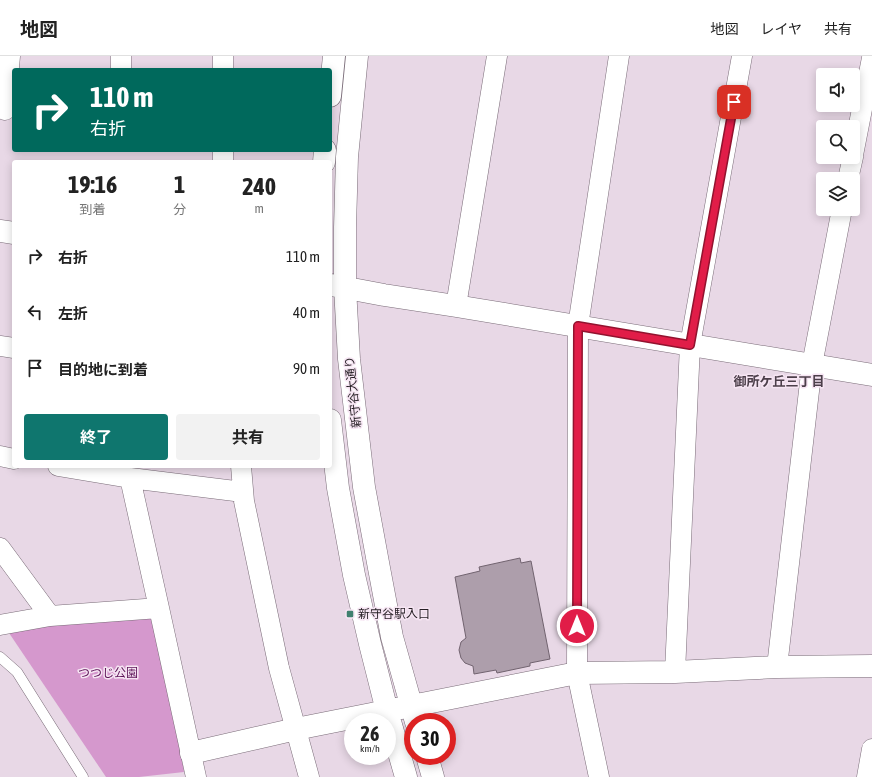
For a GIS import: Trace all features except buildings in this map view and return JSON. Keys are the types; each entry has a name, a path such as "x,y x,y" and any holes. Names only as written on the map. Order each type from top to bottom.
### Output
{"street":[{"path":"6,111 10,56"},
{"path":"120,68 121,56"},
{"path":"223,56 223,68"},
{"path":"332,76 334,56"},
{"name":"新守谷大通り","path":"357,56 347,157 345,227 337,286 349,359 364,487 392,637 414,713"},
{"path":"456,306 497,56"},
{"path":"599,777 577,673 578,326 619,56"},
{"path":"675,672 690,345 742,56"},
{"path":"860,120 872,58"},
{"path":"777,667 812,365 841,216"},
{"path":"0,231 12,233"},
{"path":"337,286 872,375"},
{"path":"0,346 12,348"},
{"path":"332,437 338,488 354,575 387,711 406,777"},
{"path":"0,456 12,459"},
{"path":"70,468 130,478 243,492"},
{"path":"241,468 244,501 279,668 309,777"},
{"path":"130,478 196,777"},
{"path":"0,548 50,616"},
{"path":"0,625 50,616 159,608"},
{"path":"416,713 450,699 577,673 675,672 777,667 872,666"},
{"path":"191,753 296,729 387,711 405,713"},
{"path":"867,777 872,749"},
{"path":"430,765 433,777"}],"lane":[{"path":"0,657 17,672 83,777"}],"green space":[{"name":"つつじ公園","path":"159,608 184,772 139,777 106,777 3,624"}],"place":[{"name":"新守谷駅入口","path":"350,614"}],"district":[{"name":"御所ケ丘三丁目","path":"779,381"}],"route":[{"path":"577,626 578,326 690,345 734,102"}]}
